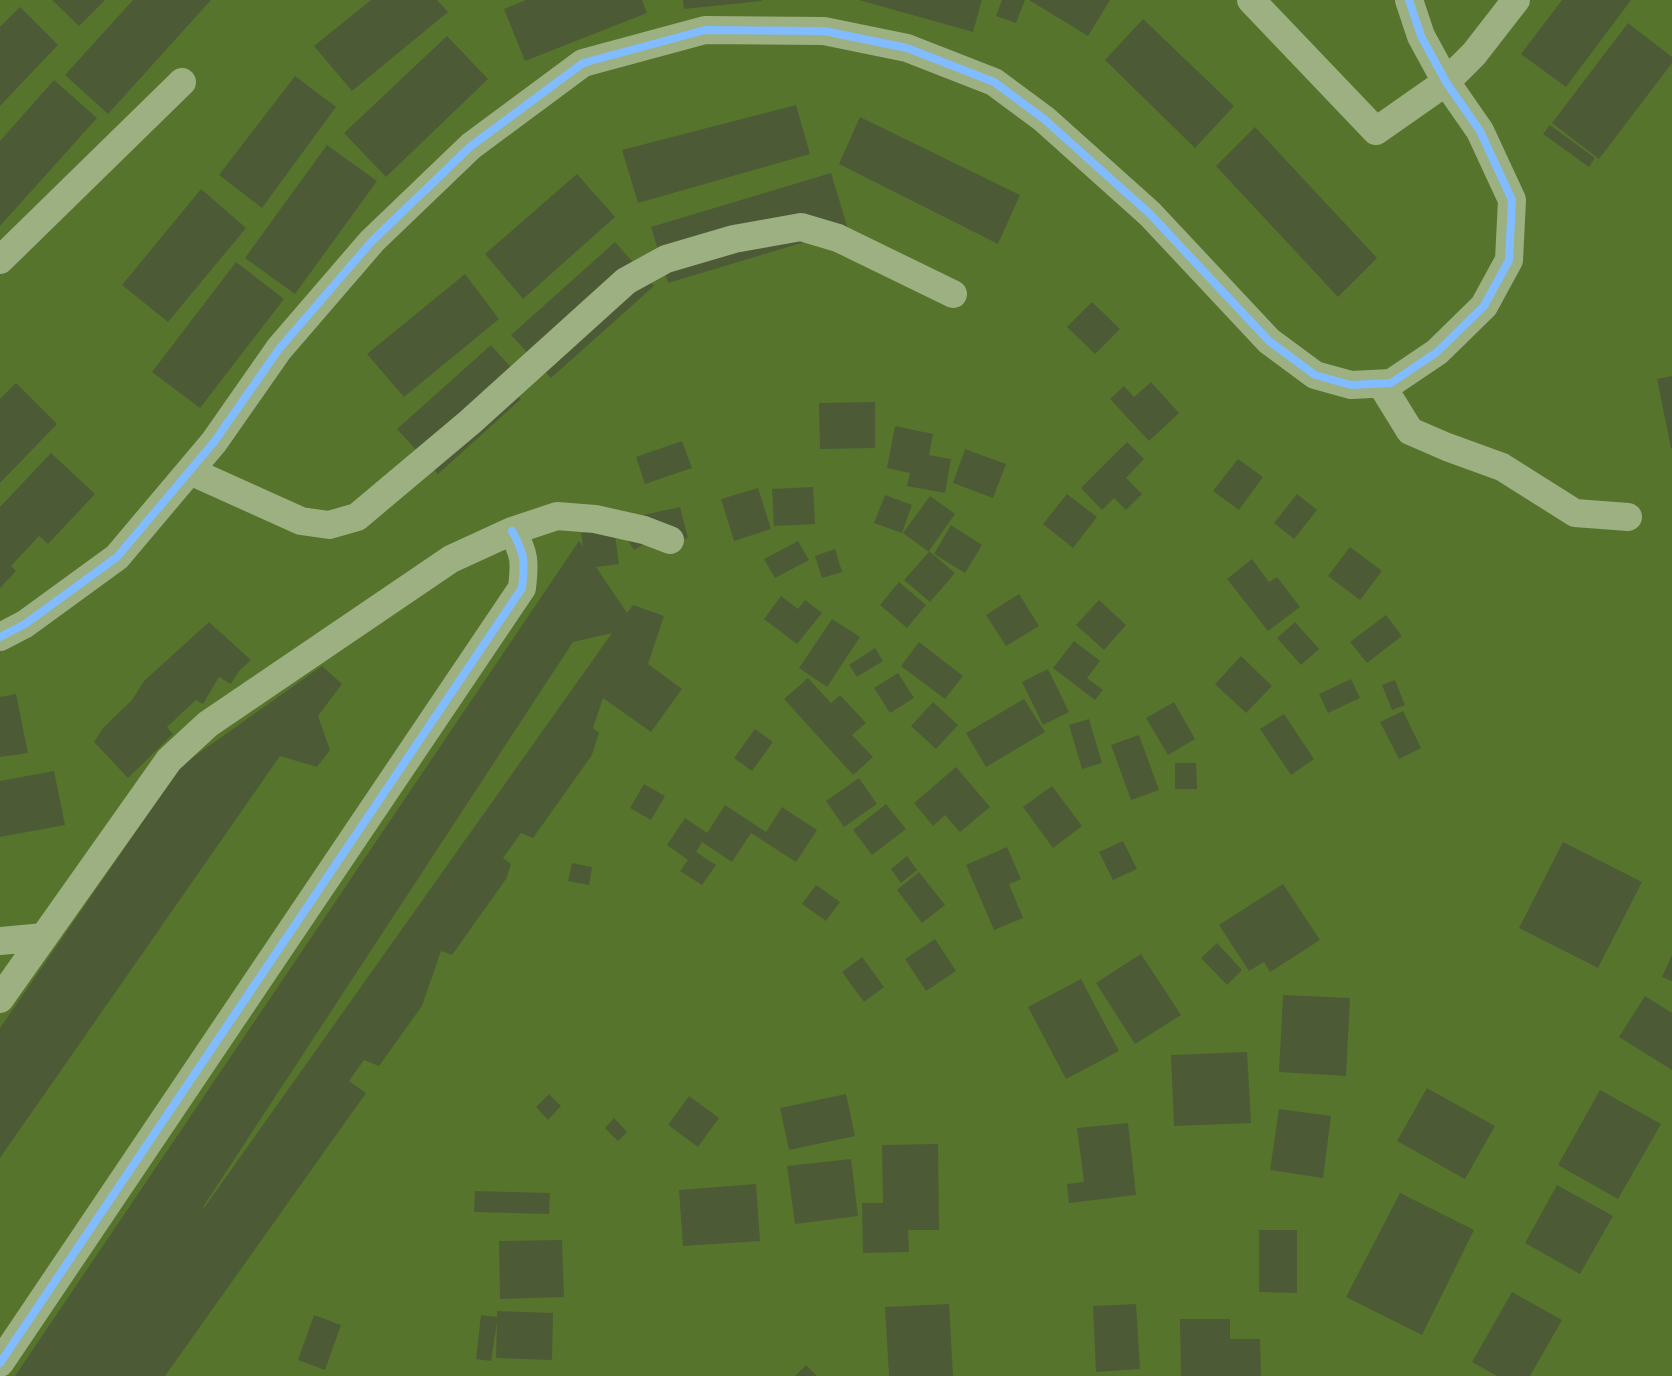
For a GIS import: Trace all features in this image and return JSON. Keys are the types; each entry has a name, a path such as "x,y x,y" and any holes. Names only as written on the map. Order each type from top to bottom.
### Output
{"street":[{"path":"1251,0 1376,131 1446,82 1474,54 1516,0"},
{"path":"0,637 25,624 118,556 214,442 279,349 366,248 471,146 583,63 705,30 824,31 907,48 994,82 1044,119 1150,214 1269,341 1315,375 1351,385 1391,383 1437,352 1484,306 1508,260 1512,200 1480,131 1446,82 1421,36 1409,0"},
{"path":"0,260 182,82"},
{"path":"190,471 300,521 330,525 357,517 470,422 626,282 666,259 734,239 801,227 838,238 952,294"},
{"path":"1381,384 1410,431 1502,467 1575,513 1628,517"},
{"path":"0,999 170,760 208,724 451,559 512,531 557,516 594,519 644,530 670,540"},
{"path":"0,1363 522,588 525,565 522,548 512,531"},
{"path":"0,941 44,937"}],"building":[{"path":"52,0 105,0 79,26"},
{"path":"133,0 211,0 108,114 65,75"},
{"path":"371,0 437,0 448,12 352,91 314,46"},
{"path":"526,0 642,0 647,13 525,61 504,9"},
{"path":"683,0 762,0 762,1 684,9"},
{"path":"859,0 982,0 973,32"},
{"path":"1002,0 1025,0 1016,23 996,16"},
{"path":"1029,0 1110,0 1088,36"},
{"path":"1562,0 1631,0 1566,87 1521,54"},
{"path":"20,7 58,45 0,106 0,27"},
{"path":"1143,19 1234,106 1195,148 1105,60"},
{"path":"1628,23 1672,57 1672,63 1599,159 1552,123"},
{"path":"447,36 488,79 386,177 344,133"},
{"path":"295,76 336,107 262,208 219,175"},
{"path":"54,80 97,118 0,226 0,141"},
{"path":"796,105 810,154 638,203 622,150"},
{"path":"860,117 1020,195 998,244 839,164"},
{"path":"1550,125 1595,158 1589,167 1543,134"},
{"path":"1255,127 1377,258 1338,297 1216,166"},
{"path":"327,145 377,181 295,294 245,258"},
{"path":"831,173 848,229 668,283 651,227"},
{"path":"577,174 615,217 523,299 485,254"},
{"path":"201,189 246,228 168,322 122,285"},
{"path":"615,242 654,286 551,378 511,335"},
{"path":"236,262 284,299 200,408 152,372"},
{"path":"465,274 499,319 404,397 367,354"},
{"path":"1092,302 1120,329 1095,354 1067,327"},
{"path":"491,345 522,380 512,389 521,399 438,474 397,429"},
{"path":"1672,376 1672,448 1671,448 1657,379"},
{"path":"1151,382 1179,413 1149,441 1110,399 1124,386 1134,397"},
{"path":"16,383 57,424 0,483 0,399"},
{"path":"875,402 875,448 820,449 819,403"},
{"path":"895,426 933,434 929,455 951,459 945,493 907,486 910,473 887,468"},
{"path":"682,441 692,468 645,484 636,457"},
{"path":"1127,442 1144,459 1126,478 1142,494 1126,510 1114,498 1102,510 1081,488"},
{"path":"965,449 1006,464 993,498 953,483"},
{"path":"51,453 95,494 48,544 39,536 11,566 16,571 0,588 0,507"},
{"path":"1238,459 1263,477 1239,510 1213,491"},
{"path":"813,487 815,524 774,526 772,489"},
{"path":"758,488 771,529 734,541 721,499"},
{"path":"1067,494 1097,517 1073,548 1043,524"},
{"path":"1297,494 1317,510 1294,539 1274,523"},
{"path":"885,495 912,505 902,533 874,523"},
{"path":"930,496 955,514 929,551 955,573 930,602 904,580 929,552 903,533"},
{"path":"680,507 688,538 650,547 649,541 634,550 622,531 649,540 643,515"},
{"path":"951,525 982,545 965,573 934,554"},
{"path":"614,528 619,564 596,567 627,613 633,605 664,616 648,664 682,689 651,732 603,698 593,728 599,733 592,755 533,838 521,833 503,858 511,864 506,879 452,955 441,951 422,1006 379,1066 364,1060 349,1081 366,1093 165,1376 15,1376 579,541 583,547 581,533","holes":["612,633 204,1208 573,642"]},
{"path":"798,541 809,560 775,578 764,559"},
{"path":"1350,547 1382,571 1360,600 1328,576"},
{"path":"835,549 842,572 822,578 815,556"},
{"path":"1252,559 1269,582 1277,577 1300,607 1268,631 1227,579"},
{"path":"899,582 926,605 907,628 880,605"},
{"path":"1019,594 1039,626 1006,646 986,615"},
{"path":"781,596 798,609 805,600 822,613 797,644 764,619"},
{"path":"1099,600 1126,625 1104,650 1076,625"},
{"path":"1386,615 1402,636 1367,663 1350,642"},
{"path":"832,619 860,637 827,687 799,668"},
{"path":"209,622 251,660 239,671 231,684 219,677 203,704 196,700 167,727 173,734 128,778 94,742 103,728 132,700 144,681"},
{"path":"1295,622 1319,649 1301,665 1277,638"},
{"path":"1074,641 1100,661 1087,678 1103,690 1095,700 1053,668"},
{"path":"919,642 963,676 945,699 901,666"},
{"path":"875,648 883,661 857,677 849,665"},
{"path":"1241,656 1272,686 1246,713 1215,684"},
{"path":"322,666 342,684 318,716 330,750 317,767 280,756 0,1158 0,1028 182,765"},
{"path":"1048,669 1069,712 1043,725 1022,682"},
{"path":"898,673 914,698 890,713 874,688"},
{"path":"808,678 831,703 840,695 866,723 852,735 873,757 853,775 784,699"},
{"path":"1351,679 1360,698 1328,713 1319,694"},
{"path":"1395,680 1405,705 1392,710 1382,685"},
{"path":"16,694 28,753 0,757 0,697"},
{"path":"1024,699 1045,732 986,767 966,733"},
{"path":"933,702 958,725 936,749 911,726"},
{"path":"1174,702 1195,739 1168,755 1146,718"},
{"path":"1403,711 1421,748 1399,759 1380,722"},
{"path":"1284,714 1314,759 1291,775 1260,729"},
{"path":"1089,719 1102,763 1082,769 1069,725"},
{"path":"755,729 773,742 752,771 734,758"},
{"path":"1139,735 1159,790 1131,800 1111,745"},
{"path":"1175,763 1196,763 1197,789 1175,789"},
{"path":"956,767 990,807 960,832 945,815 933,826 914,803"},
{"path":"54,771 65,825 0,837 0,781"},
{"path":"859,778 877,804 844,827 826,801"},
{"path":"644,784 665,796 651,820 630,808"},
{"path":"1052,786 1082,826 1053,848 1023,807"},
{"path":"886,804 906,829 872,855 853,830"},
{"path":"725,805 766,832 782,807 817,830 796,862 751,833 732,862 702,842 696,852 716,865 702,885 680,871 688,860 667,845 685,818 707,833"},
{"path":"1123,841 1137,869 1113,880 1099,852"},
{"path":"1563,842 1642,882 1598,968 1519,928"},
{"path":"1007,847 1021,879 1009,884 1023,918 994,930 966,865"},
{"path":"907,856 917,870 901,883 891,869"},
{"path":"572,863 592,867 589,885 568,881"},
{"path":"919,872 945,905 922,923 897,890"},
{"path":"1283,884 1320,940 1270,972 1264,962 1249,971 1219,925"},
{"path":"816,885 840,902 826,921 802,904"},
{"path":"935,939 956,971 926,991 905,959"},
{"path":"1217,943 1242,970 1227,985 1201,958"},
{"path":"1141,954 1181,1015 1135,1044 1096,983"},
{"path":"1672,955 1672,981 1662,977"},
{"path":"862,957 884,987 864,1002 842,972"},
{"path":"1081,979 1119,1051 1066,1079 1028,1007"},
{"path":"1283,995 1350,998 1346,1076 1279,1072"},
{"path":"1645,996 1672,1013 1672,1070 1619,1037"},
{"path":"1247,1052 1251,1123 1174,1126 1171,1055"},
{"path":"1427,1088 1495,1126 1465,1179 1397,1141"},
{"path":"1600,1090 1661,1124 1618,1199 1558,1165"},
{"path":"549,1094 561,1106 548,1120 536,1107"},
{"path":"846,1094 855,1136 789,1150 780,1108"},
{"path":"689,1096 719,1118 698,1147 668,1125"},
{"path":"1279,1109 1331,1116 1323,1178 1270,1170"},
{"path":"614,1118 627,1132 618,1141 605,1128"},
{"path":"1128,1123 1136,1195 1069,1203 1067,1184 1084,1182 1077,1128"},
{"path":"938,1144 939,1230 908,1230 909,1252 863,1253 862,1203 883,1203 882,1145"},
{"path":"851,1159 858,1216 795,1224 787,1166"},
{"path":"756,1184 760,1241 683,1246 679,1190"},
{"path":"1557,1185 1613,1216 1580,1274 1525,1243"},
{"path":"475,1191 550,1193 549,1214 474,1212"},
{"path":"1400,1193 1474,1230 1422,1335 1346,1297"},
{"path":"1259,1230 1297,1230 1297,1293 1259,1292"},
{"path":"562,1240 564,1297 500,1299 499,1241"},
{"path":"1512,1292 1562,1320 1530,1376 1497,1376 1472,1362"},
{"path":"949,1304 953,1376 889,1376 885,1307"},
{"path":"1136,1304 1140,1369 1096,1372 1093,1306"},
{"path":"497,1311 553,1313 552,1360 496,1358 497,1322 491,1361 476,1359 481,1315 497,1317"},
{"path":"314,1315 341,1325 325,1370 298,1360"},
{"path":"1180,1319 1230,1319 1230,1339 1260,1339 1261,1376 1181,1376"},
{"path":"806,1365 817,1376 795,1376"}],"cycle path":[{"path":"0,637 25,624 117,557 214,442 279,349 372,241 471,146 583,63 705,30 824,31 907,48 994,82 1044,119 1150,214 1269,341 1315,375 1351,385 1391,383 1437,352 1484,306 1509,260 1512,200 1480,131 1446,82 1421,36 1409,0"},
{"path":"0,1363 522,588 524,571 522,552 512,531"}]}
